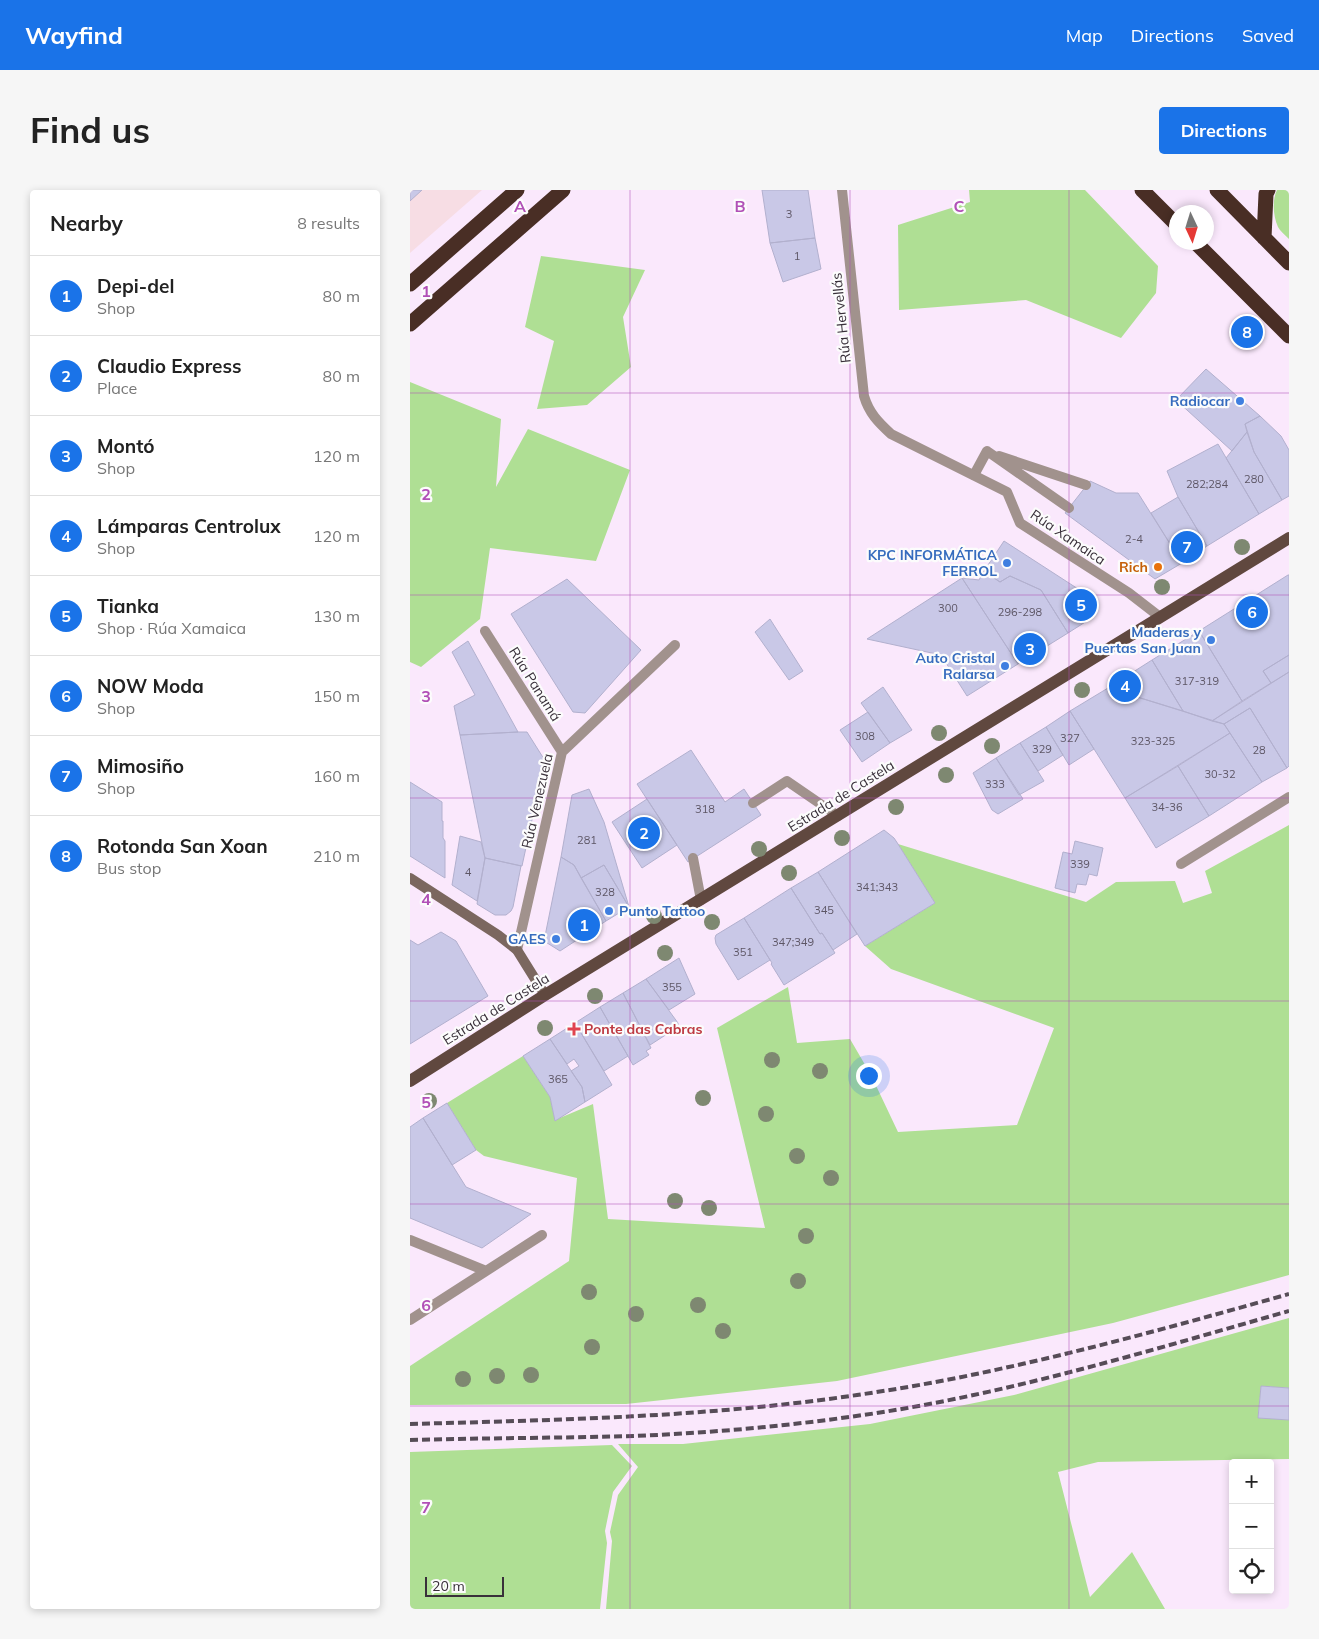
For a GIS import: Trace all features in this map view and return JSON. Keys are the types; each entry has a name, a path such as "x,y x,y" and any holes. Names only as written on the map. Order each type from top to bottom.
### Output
{"highway":[{"path":"410,284 517,190"},
{"path":"410,324 563,190"},
{"path":"1142,190 1169,217"},
{"path":"1217,190 1289,263"},
{"path":"1264,238 1266,194 1268,190"},
{"path":"1203,250 1289,336"}],"main road":[{"name":"Estrada de Castela","path":"410,1081 545,995 1289,538"}],"street":[{"name":"Rúa Hervellás","path":"842,190 864,396 868,408 876,421 891,434"},
{"name":"Rúa Xamaica","path":"891,434 1007,492 1020,523 1129,593 1160,617"},
{"path":"974,475 986,451"},
{"path":"986,451 1086,485"},
{"path":"986,451 1069,508"},
{"name":"Rúa Panamá","path":"486,631 562,752"},
{"name":"Rúa Venezuela","path":"517,950 562,752 675,645"},
{"path":"753,803 787,781 838,816"},
{"path":"1181,864 1289,797"},
{"path":"693,858 701,900"},
{"path":"410,878 498,935 517,950 545,995"},
{"path":"410,1320 542,1235"},
{"path":"410,1240 486,1272"}],"shaded area":[{"path":"410,190 482,190 410,253"}],"green space":[{"path":"969,190 1085,190 1158,266 1156,293 1121,338 1026,300 899,310 898,225 970,202"},
{"path":"1277,190 1289,190 1289,239 1276,223 1274,203"},
{"path":"541,256 645,270 623,317 631,367 587,405 537,409 554,341 525,327"},
{"path":"410,382 501,419 496,487 528,429 630,470 596,561 490,548 480,619 421,667 410,662"},
{"path":"1289,825 1289,1275 1113,1323 837,1381 626,1404 410,1405 410,1366 569,1261 577,1178 484,1156 476,1150 447,1103 523,1056 550,1097 555,1120 593,1104 608,1219 765,1228 717,1028 788,987 797,1043 850,1039 871,1075 898,1132 1017,1125 1054,1028 891,969 865,946 935,903 898,844 1086,902 1116,882 1175,881 1183,903 1212,893 1205,871"},
{"path":"1289,1318 1289,1388 1261,1386 1258,1417 1289,1420 1289,1459 1098,1462 1058,1472 1090,1597 1132,1552 1165,1609 606,1609 612,1541 610,1532 618,1495 638,1467 618,1444 683,1444 870,1424 1014,1395"},
{"path":"612,1445 632,1466 613,1492 605,1531 607,1543 600,1609 410,1609 410,1452"}],"building":[{"path":"410,190 422,190 410,201"},
{"path":"762,190 808,190 815,238 770,243"},
{"path":"815,238 821,269 783,282 770,243"},
{"path":"1206,369 1260,416 1245,424 1247,432 1232,451 1176,400"},
{"path":"1260,416 1281,436 1289,450 1289,496 1282,500 1254,452 1245,424"},
{"path":"1247,432 1254,452 1282,500 1259,514 1226,458"},
{"path":"1218,444 1259,514 1207,546 1178,497 1167,471"},
{"path":"1090,481 1116,493 1138,493 1182,563 1155,579 1065,513"},
{"path":"1178,497 1207,546 1182,563 1151,513"},
{"path":"1004,541 1089,596 1090,619 1068,633 1041,590 1010,576 1000,582 984,571"},
{"path":"984,571 1000,582 1010,576 1041,590 1068,633 1018,664 962,578 979,580"},
{"path":"1288,575 1289,655 1263,671 1271,683 1242,701 1199,631"},
{"path":"962,578 1018,664 967,696 941,655 867,639"},
{"path":"567,579 641,650 585,713 573,712 511,614"},
{"path":"770,619 803,671 789,680 755,632"},
{"path":"1199,631 1242,701 1212,721 1183,711 1152,660"},
{"path":"468,641 518,732 460,735 454,706 475,695 452,652"},
{"path":"1289,655 1289,672 1271,683 1263,671"},
{"path":"1152,660 1183,711 1108,688"},
{"path":"1289,672 1289,766 1287,768 1250,708 1224,724 1212,721"},
{"path":"883,687 912,730 890,743 861,703"},
{"path":"1108,688 1224,724 1230,733 1125,798 1070,711"},
{"path":"1250,708 1287,768 1262,782 1224,724"},
{"path":"1070,711 1094,749 1069,765 1046,727"},
{"path":"868,712 890,743 862,762 840,730"},
{"path":"1046,727 1063,755 1038,771 1020,743"},
{"path":"527,732 544,759 522,866 485,858 460,735"},
{"path":"1230,733 1262,782 1209,816 1178,766"},
{"path":"1020,743 1044,781 1019,795 996,758"},
{"path":"691,750 725,802 744,789 761,815 688,862 637,784"},
{"path":"996,758 1023,799 998,814 992,810 973,773"},
{"path":"1178,766 1209,816 1156,848 1125,798"},
{"path":"410,782 442,802 445,878 410,856"},
{"path":"589,789 604,822 629,907 604,865 581,878 574,865 561,857 572,795"},
{"path":"647,799 677,845 642,868 612,822"},
{"path":"884,830 894,838 935,903 865,946 818,872"},
{"path":"460,836 481,842 485,858 477,901 452,885"},
{"path":"1075,841 1103,848 1097,876 1089,874 1086,885 1077,884 1075,893 1055,888 1063,852 1072,854"},
{"path":"561,857 574,865 606,921 560,951 544,941"},
{"path":"485,858 521,866 513,907 506,915 495,915 477,904"},
{"path":"604,865 629,907 606,921 581,878"},
{"path":"818,872 857,934 833,950 822,933 820,934 791,888"},
{"path":"791,888 820,934 822,933 835,953 784,985 744,918"},
{"path":"744,918 770,960 738,980 716,944 715,938 716,935"},
{"path":"441,932 456,941 488,996 410,1044 410,940 418,945"},
{"path":"679,958 695,994 669,1010 646,979"},
{"path":"646,979 678,1023 678,1027 650,1045 623,993"},
{"path":"623,993 651,1048 646,1051 649,1055 633,1065 600,1007"},
{"path":"600,1007 628,1056 604,1071 575,1023"},
{"path":"575,1023 612,1085 585,1102 582,1087 571,1071 579,1066 574,1059 567,1064 550,1039"},
{"path":"550,1039 582,1087 585,1102 555,1121 550,1097 523,1056"},
{"path":"447,1103 476,1150 452,1165 423,1118"},
{"path":"423,1118 466,1187 531,1214 482,1248 410,1218 410,1127"},
{"path":"1261,1386 1289,1388 1289,1420 1258,1418"}],"railway":[{"path":"410,1424 578,1419 690,1413 857,1395 966,1376 1074,1352 1289,1294"},
{"path":"410,1440 661,1435 769,1427 849,1417 961,1398 1071,1372 1289,1311"}],"place":[{"name":"Rotonda San Xoan","path":"1247,332"},
{"name":"Radiocar","path":"1240,401"},
{"name":"Mimosiño","path":"1187,547"},
{"name":"KPC INFORMÁTICA FERROL","path":"1007,563"},
{"name":"Rich","path":"1158,567"},
{"name":"Tianka","path":"1081,605"},
{"name":"NOW Moda","path":"1252,612"},
{"name":"Maderas y Puertas San Juan","path":"1211,640"},
{"name":"Montó","path":"1030,649"},
{"name":"Auto Cristal Ralarsa","path":"1005,666"},
{"name":"Lámparas Centrolux","path":"1125,686"},
{"name":"Claudio Express","path":"644,833"},
{"name":"Punto Tattoo","path":"609,911"},
{"name":"Depi-del","path":"584,925"},
{"name":"GAES","path":"556,939"},
{"name":"Ponte das Cabras","path":"574,1029"}]}
